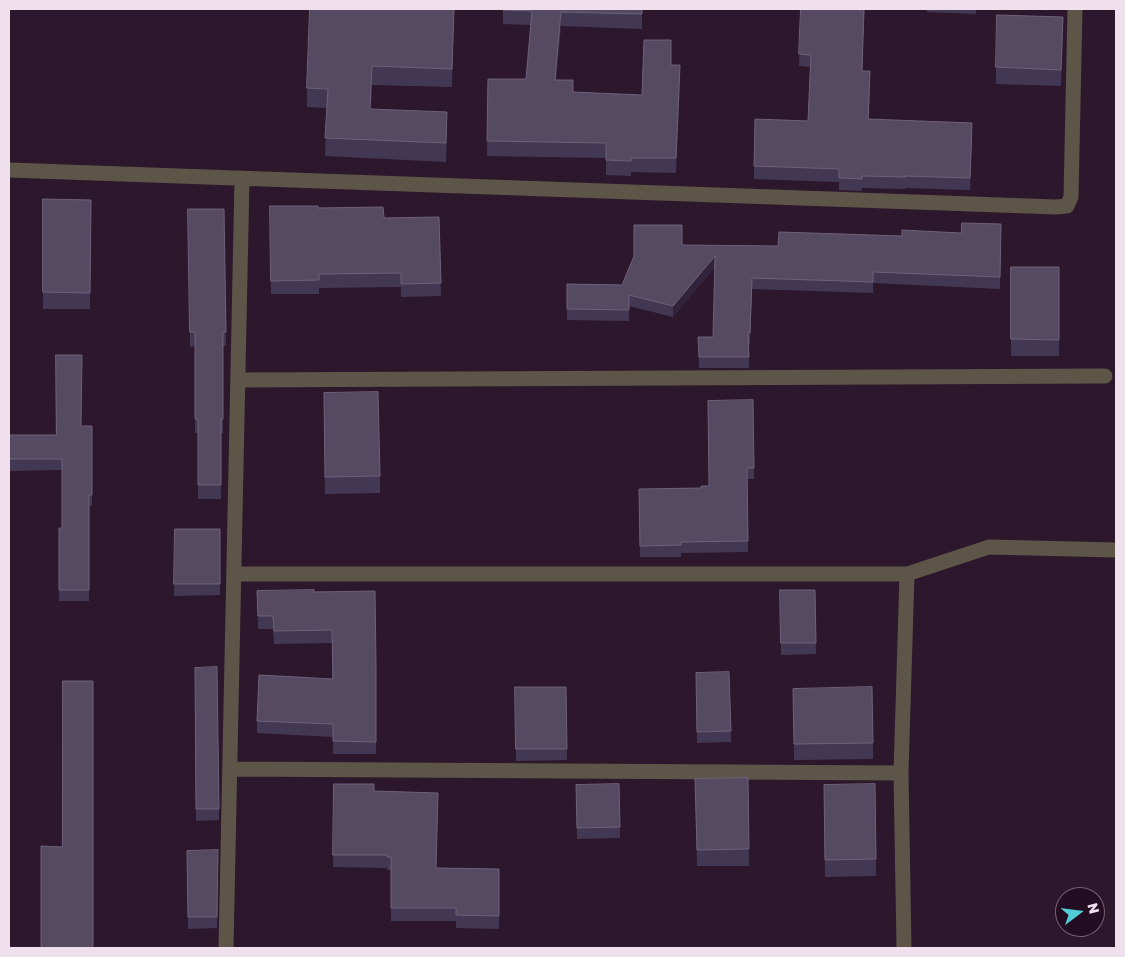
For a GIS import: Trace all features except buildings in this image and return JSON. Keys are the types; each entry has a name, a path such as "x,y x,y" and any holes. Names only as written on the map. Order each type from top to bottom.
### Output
{"street":[{"path":"9,170 1046,207 1067,206 1071,197 1075,9"},
{"path":"226,948 242,179"},
{"path":"238,380 1105,376"},
{"path":"234,574 907,574 989,547 1116,550"},
{"path":"904,948 901,773 907,574"},
{"path":"230,769 901,773"}]}
